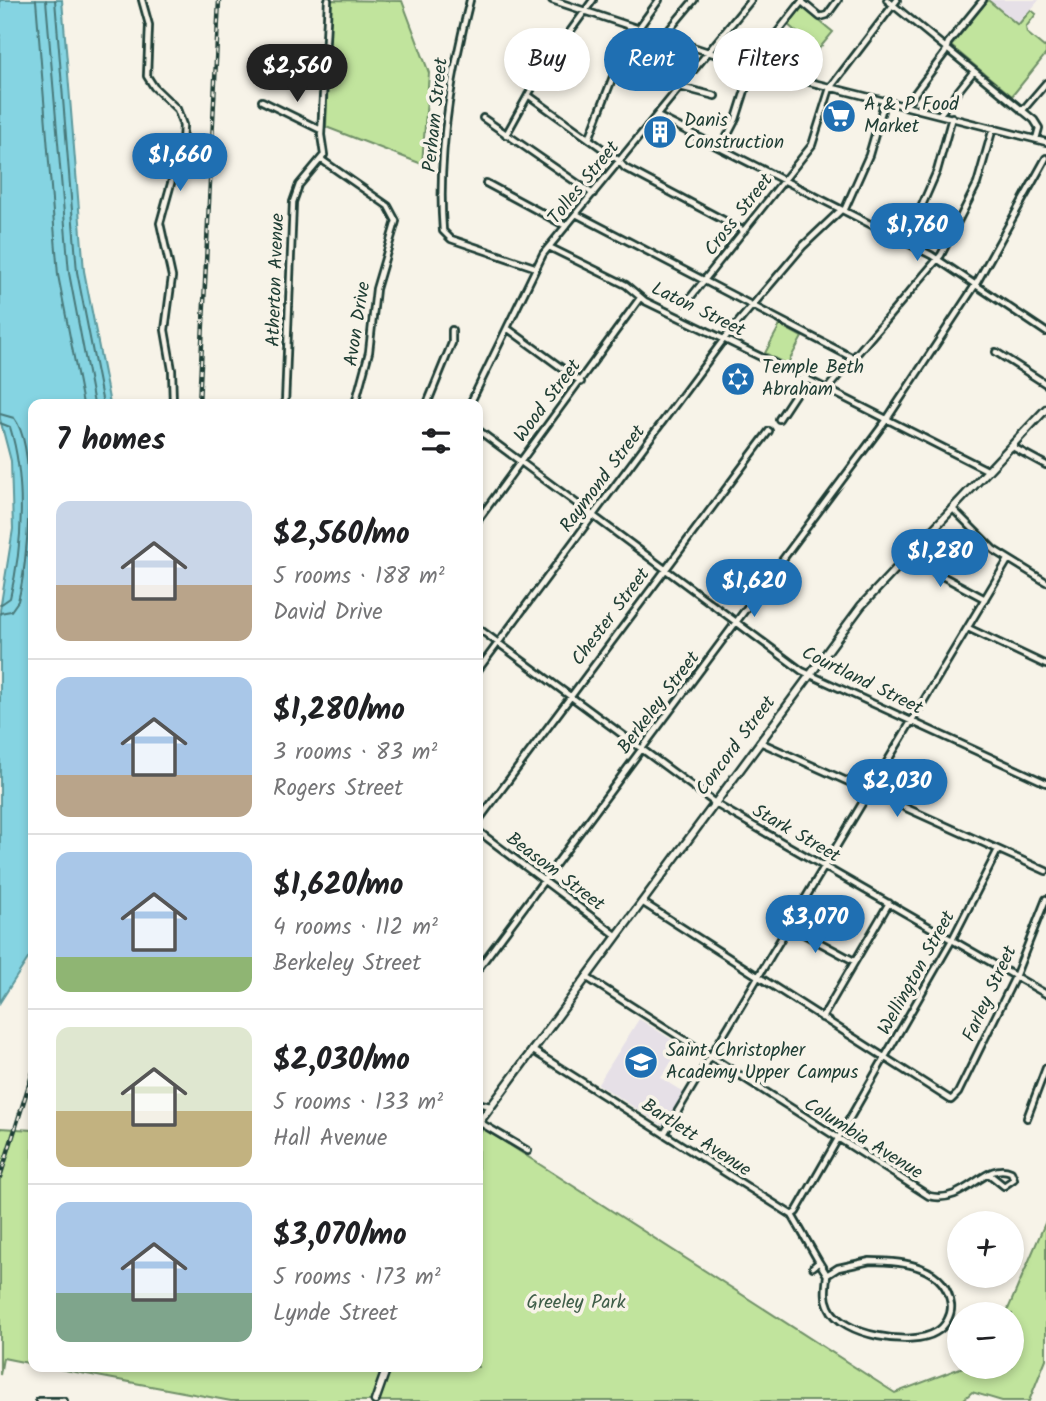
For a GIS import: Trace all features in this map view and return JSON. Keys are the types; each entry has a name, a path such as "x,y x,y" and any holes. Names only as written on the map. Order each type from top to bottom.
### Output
{"main road":[{"name":"Concord Street","path":"483,1116 861,606 1046,409"},
{"path":"375,1401 385,1372"}],"street":[{"path":"142,0 149,25 147,76 154,87 177,109 183,125 182,144 160,223 171,265 172,288 165,330 172,370 173,399"},
{"path":"322,160 321,130 328,0"},
{"name":"Perham Street","path":"470,0 453,68 443,172 444,235 534,267"},
{"path":"552,0 635,28 659,0"},
{"path":"506,135 528,95 593,0"},
{"path":"671,28 694,0"},
{"name":"Tolles Street","path":"699,64 751,0"},
{"path":"782,28 803,1 820,17 827,15 838,0"},
{"path":"887,0 895,2 1038,125 1037,139"},
{"path":"906,105 983,0"},
{"name":"Cross Street","path":"686,303 815,139 830,88 895,2"},
{"path":"699,50 713,54"},
{"path":"940,114 974,71"},
{"path":"1022,111 1046,83"},
{"path":"823,86 1046,142"},
{"path":"589,139 609,91"},
{"name":"Tolles Street","path":"472,399 534,267 677,91"},
{"path":"696,91 715,96"},
{"path":"721,148 736,119 744,91"},
{"path":"528,95 625,169 744,231"},
{"path":"843,210 869,155 884,100"},
{"path":"262,101 321,130"},
{"path":"657,116 938,258 1046,332"},
{"path":"906,242 937,172 952,117"},
{"path":"483,118 593,194"},
{"path":"827,389 938,258 957,228 977,184 993,128"},
{"name":"Berkeley Street","path":"483,962 887,418 976,284 1046,159"},
{"name":"Atherton Avenue","path":"285,399 293,202 301,183 322,160"},
{"name":"Avon Drive","path":"322,160 388,206 396,216 395,232 376,289 369,352 356,399"},
{"path":"486,183 566,226"},
{"name":"Raymond Street","path":"483,663 724,339 803,246 843,210"},
{"path":"576,214 853,358"},
{"name":"Laton Street","path":"549,247 626,285 640,298 887,418 987,470"},
{"name":"Wood Street","path":"483,513 640,298"},
{"path":"506,328 581,382"},
{"path":"429,399 452,343 452,330"},
{"path":"996,352 1046,384"},
{"path":"779,419 806,378"},
{"name":"Chester Street","path":"483,814 769,431"},
{"name":"Courtland Street","path":"483,434 809,674 1046,783"},
{"path":"1011,446 1046,465"},
{"path":"951,508 1009,560 1046,582"},
{"path":"906,556 985,599"},
{"path":"664,1134 1009,560"},
{"path":"968,628 1046,665"},
{"name":"Stark Street","path":"483,632 714,803 1046,994"},
{"path":"759,741 1046,871"},
{"name":"Beasom Street","path":"483,835 616,935"},
{"name":"Wellington Street","path":"792,1215 885,1059 952,940 998,850"},
{"name":"Farley Street","path":"885,1059 942,1097 954,1099 1015,977 1046,899"},
{"path":"641,901 885,1059"},
{"path":"822,1018 889,903"},
{"path":"789,926 854,961"},
{"name":"Columbia Avenue","path":"585,976 837,1140 936,1198 961,1193 989,1174"},
{"name":"Bartlett Avenue","path":"532,1049 792,1215 827,1275"},
{"path":"1027,1118 1043,1084 1046,1068"},
{"path":"483,1104 489,1106"},
{"path":"483,1125 528,1151"},
{"path":"1009,1170 1013,1182 1004,1186 989,1174 1009,1170"},
{"path":"870,1261 909,1263 932,1272 941,1280 947,1290 951,1308 940,1330 923,1339 862,1332 836,1319 829,1307 827,1275 838,1268 870,1261"},
{"path":"813,1267 820,1262"},
{"path":"39,1401 64,1401"}],"shaded area":[{"path":"988,0 1039,0 1018,25"},
{"name":"Saint Christopher Academy Upper Campus","path":"639,1019 682,1046 661,1078 686,1094 665,1127 598,1084"}],"green space":[{"path":"331,0 402,1 429,73 422,164 326,127"},
{"path":"988,0 1018,25 1031,10 1036,14 1026,27 1027,33 1046,46 1046,54 1012,96 951,46"},
{"path":"801,6 833,32 823,44 823,28 792,28 787,24"},
{"path":"780,325 802,337 787,365 765,353"},
{"path":"0,1128 28,1130 28,1363 3,1358 0,1375"},
{"name":"Greeley Park","path":"483,1128 895,1393 947,1373 947,1379 1024,1379 1024,1302 1011,1302 1017,1288 1024,1288 1024,1272 1046,1221 1046,1359 1029,1401 1002,1401 972,1392 962,1401 231,1401 76,1372 483,1372"}],"water":[{"path":"0,0 62,0 84,271 109,399 28,399 28,959 0,1002 0,610 13,529 11,461 0,419"}],"railway":[{"path":"199,399 219,0"},
{"path":"0,1177 28,1088"}],"place":[{"name":"A & P Food Market","path":"839,116"},
{"name":"Danis Construction","path":"660,132"},
{"name":"Temple Beth Abraham","path":"738,379"},
{"name":"Saint Christopher Academy Upper Campus","path":"641,1062"}]}
